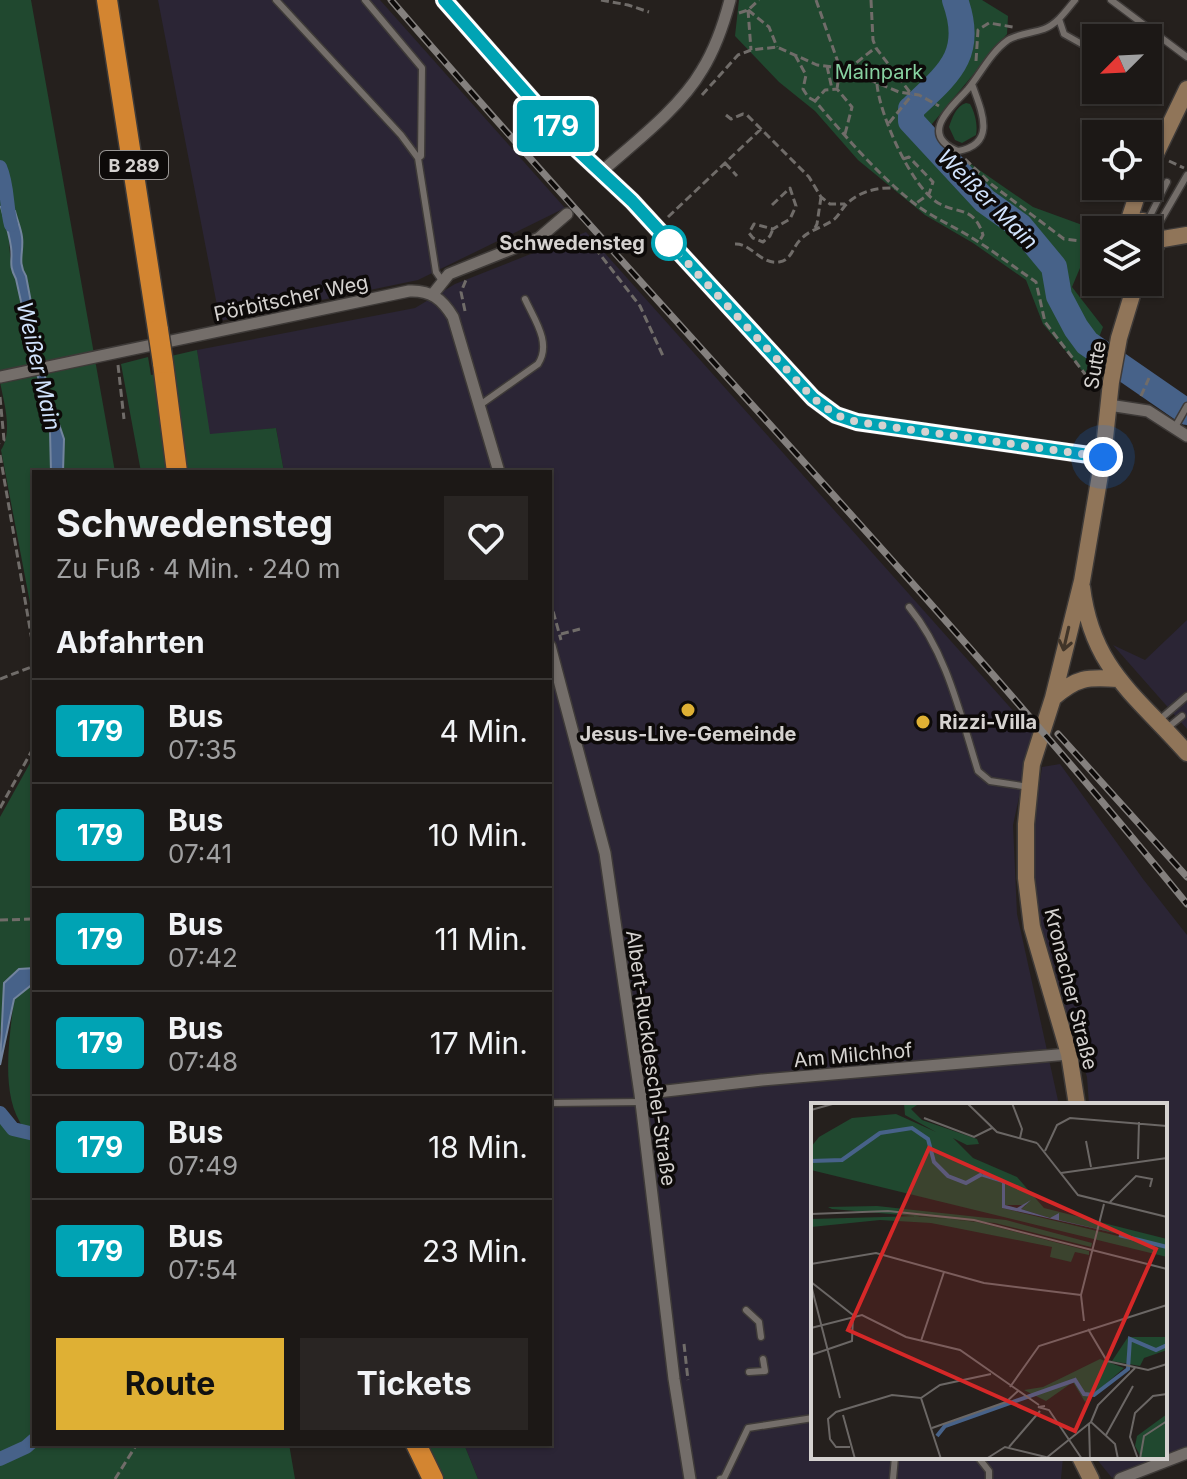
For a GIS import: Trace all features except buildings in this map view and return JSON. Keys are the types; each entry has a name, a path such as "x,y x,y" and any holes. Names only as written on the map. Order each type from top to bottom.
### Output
{"highway":[{"name":"B 289","path":"107,0 177,470"},
{"path":"407,1446 418,1479"},
{"path":"417,1446 433,1479"}],"street":[{"path":"444,0 571,144 656,229 813,398 836,415 857,422 1103,457"},
{"path":"601,172 677,101 702,70 730,0"},
{"path":"1162,141 1187,89"},
{"path":"498,470 453,317 446,305 433,294 449,274 539,238 567,214"},
{"path":"1162,232 1187,235"},
{"name":"Pörbitscher Weg","path":"0,377 409,291 433,294"},
{"name":"Sutte","path":"1103,457 1119,338 1132,296"},
{"path":"1110,394 1177,422 1187,436"},
{"name":"Kronacher Straße","path":"1077,1103 1069,1054 1032,927 1026,878 1026,824 1032,764 1053,698 1082,581 1103,457"},
{"path":"1082,581 1092,635 1102,656 1118,679 1187,753"},
{"name":"Albert-Ruckdeschel-Straße","path":"552,654 605,853 690,1479"},
{"path":"1053,698 1075,681 1085,678 1118,679"},
{"name":"Am Milchhof","path":"640,1098 777,1079 1069,1054"},
{"path":"1120,1479 1187,1453"},
{"path":"1081,1459 1091,1479"}],"lane":[{"path":"276,0 401,135 418,158 436,272 443,282"},
{"path":"365,0 422,68 421,156 418,158"},
{"path":"972,84 984,129 981,140 958,151 948,147 942,137 940,125 946,110 1008,40 1046,29 1075,0"},
{"path":"1111,0 1187,57"},
{"path":"1059,19 1064,34 1082,44"},
{"path":"1162,216 1187,172"},
{"path":"1157,216 1167,182"},
{"path":"480,405 538,364 543,356 541,333 525,299"},
{"path":"1177,422 1187,406"},
{"path":"909,607 928,630 944,665 978,771 990,781 1029,787"},
{"path":"1162,725 1187,696"},
{"path":"1162,725 1182,716"},
{"path":"552,1103 640,1098"},
{"path":"746,1310 759,1322 761,1337"},
{"path":"749,1372 765,1371 763,1359"},
{"path":"720,1479 724,1478 748,1428 811,1418"},
{"path":"893,1479 895,1459"},
{"path":"980,1459 989,1471 989,1479"}],"path":[{"path":"601,0 649,12"},
{"path":"750,0 751,50 777,47 817,65 847,70 919,95 946,110"},
{"path":"750,8 759,0"},
{"path":"816,0 840,68 834,89"},
{"path":"871,0 876,48 912,95"},
{"path":"750,8 769,27 777,47"},
{"path":"847,70 876,48"},
{"path":"795,55 806,75 803,89 808,97 897,188 915,204 979,242 1036,282 1045,322 1085,374 1110,394"},
{"path":"827,66 834,89 852,107 845,134"},
{"path":"877,82 880,101 914,178 940,204 967,213 980,227 983,235 979,242"},
{"path":"815,101 825,90 834,89"},
{"path":"889,124 912,95"},
{"path":"726,115 731,119 747,115 809,177 821,197 830,204 845,204"},
{"path":"656,229 761,129"},
{"path":"958,151 991,184 1064,239 1082,241"},
{"path":"903,159 909,157 933,182 929,194 915,204"},
{"path":"1162,157 1187,172"},
{"path":"725,163 737,176"},
{"path":"772,205 790,188 796,206 784,224 773,229 754,224 749,233 763,242 773,229"},
{"path":"735,244 744,245 762,258 777,263 788,259 797,243 813,230 831,222 845,204 867,191 897,188"},
{"path":"813,230 817,224 821,197"},
{"path":"116,354 124,419"},
{"path":"1141,396 1149,378"},
{"path":"0,397 4,440 0,443"},
{"path":"0,455 32,640"},
{"path":"552,637 580,629"},
{"path":"0,679 32,667"},
{"path":"0,808 32,751"},
{"path":"0,920 32,919"},
{"path":"115,1479 136,1446"}],"shaded area":[{"path":"158,0 380,0 565,208 418,280 220,321"},
{"path":"586,232 1033,733 1013,825 1017,914 1059,1103 811,1103 811,1459 1063,1459 1061,1479 478,1479 465,1446 552,1446 552,470 284,470 276,428 209,435 197,350 415,308 455,284"},
{"path":"1187,620 1187,729 1113,645 1145,660"},
{"path":"1060,764 1187,935 1187,1452 1167,1459 1167,1103 1089,1103 1087,1077 1041,935 1031,842 1042,767"},
{"path":"1097,1459 1167,1459 1112,1478"}],"green space":[{"path":"0,0 31,0 115,470 63,470 64,439 48,392 26,276 20,263 23,239 3,214 11,263 50,432 51,470 32,470 32,613 1,450 7,426 0,382"},
{"name":"Mainpark","path":"739,0 982,0 1008,16 1007,34 927,130 1033,207 1082,225 1082,263 1072,287 1103,327 1085,374 1043,324 1026,280 973,243 925,215 858,160 815,111 779,82 735,36"},
{"path":"966,103 973,111 977,131 976,135 962,143 955,140 949,127 957,110"},
{"path":"197,350 210,434 276,428 284,470 185,470 171,356"},
{"path":"148,357 151,375 156,374 168,470 141,470 121,364"},
{"path":"32,760 32,968 19,969 0,1033 0,817"},
{"path":"32,985 32,1446 289,1446 295,1479 0,1479 0,1120 10,1133 24,1128 16,1115 9,1085 14,999"},
{"path":"425,1446 465,1446 478,1479 439,1479"}],"water":[{"path":"1,207 15,211 21,230 22,266 48,392 64,439 63,470 51,470 50,431 12,270 10,242"},
{"path":"32,968 32,985 14,999 0,1065 4,983 19,969"}],"waterway":[{"name":"Weißer Main","path":"955,0 962,35 960,49 946,74 911,109 911,121 985,201 1020,226 1054,267 1059,296 1087,343 1187,412"},
{"name":"Weißer Main","path":"0,167 11,225"},
{"name":"Weißer Main","path":"0,1113 13,1129 32,1134"},
{"name":"Weißer Main","path":"0,1459 32,1442"}],"railway":[{"path":"391,0 590,226 893,561 1091,788 1187,904"},
{"path":"1058,734 1187,877"}],"bus line":[{"name":"179","path":"444,0 571,144 632,201 813,398 836,415 857,422 1103,457"}],"place":[{"name":"Schwedensteg","path":"669,243"},
{"name":"Jesus-Live-Gemeinde","path":"688,710"},
{"name":"Rizzi-Villa","path":"923,722"}],"route":[{"path":"669,243 813,398 836,415 857,422 1103,457"}]}
